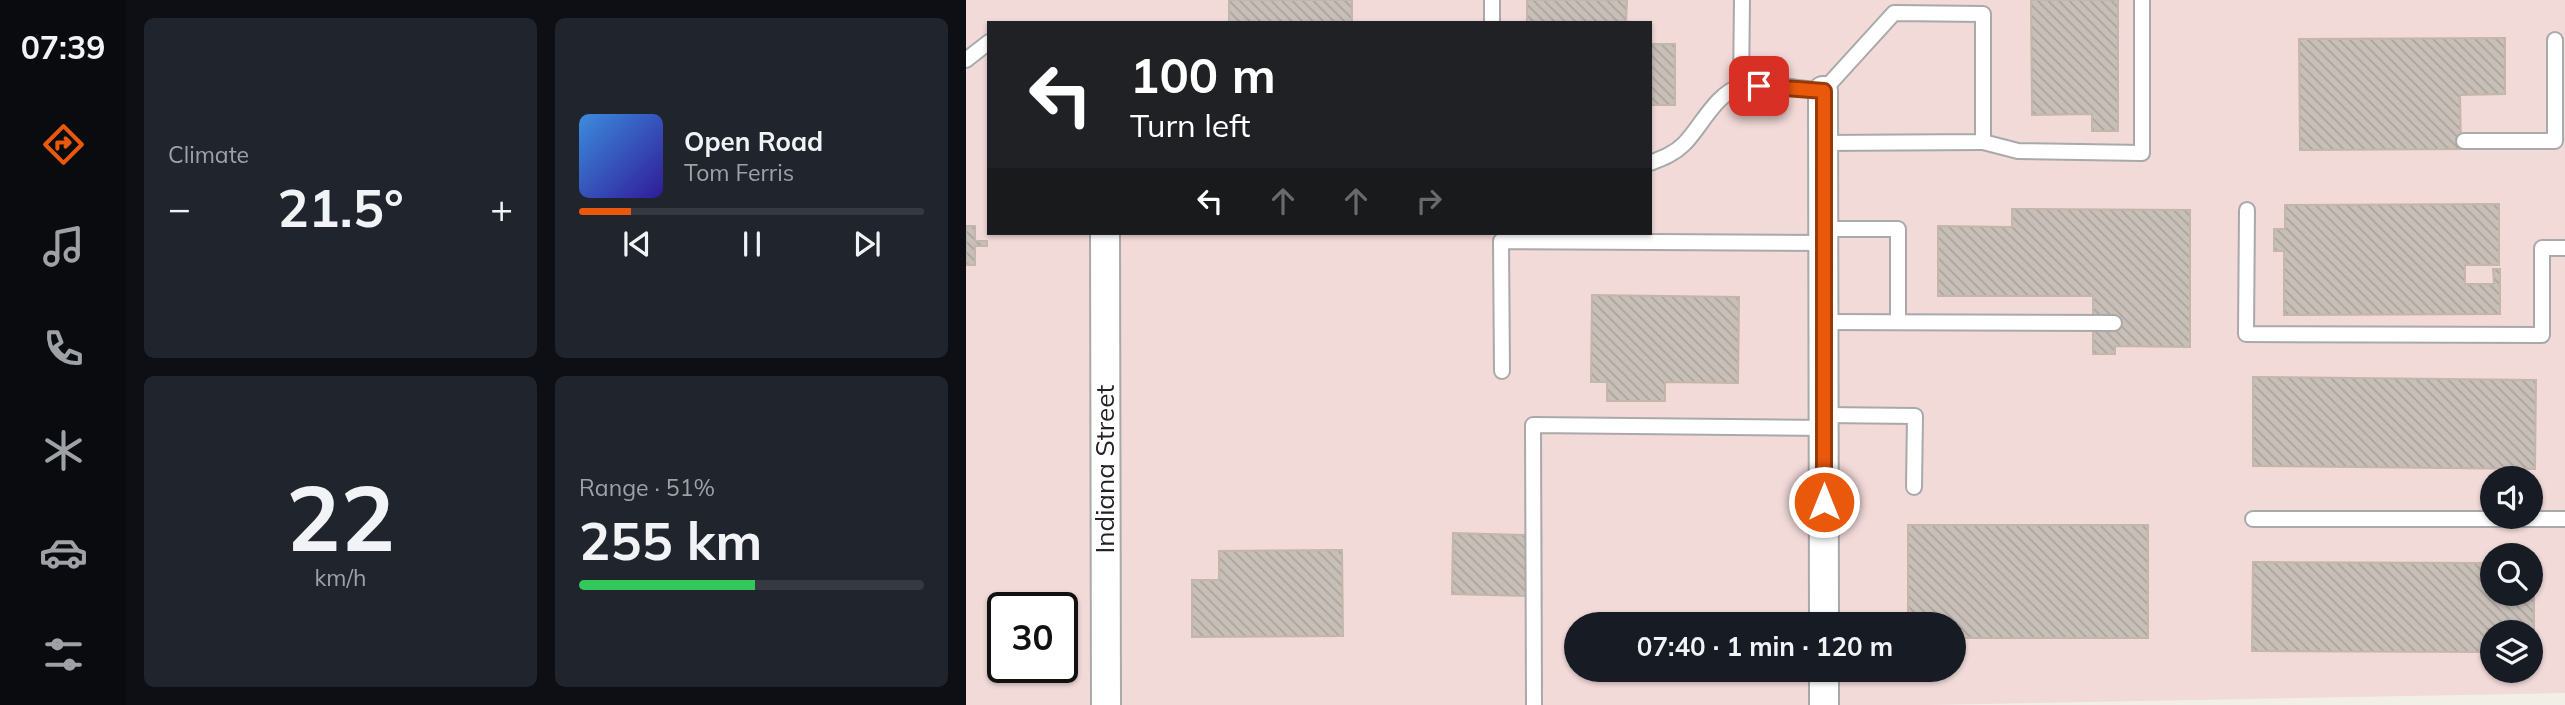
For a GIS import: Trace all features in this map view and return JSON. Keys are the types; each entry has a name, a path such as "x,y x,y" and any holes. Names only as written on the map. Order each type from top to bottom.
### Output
{"street":[{"path":"1824,91 1824,612"},
{"name":"Indiana Street","path":"1105,235 1106,705"},
{"path":"1824,682 1824,705"}],"lane":[{"path":"1492,0 1492,21"},
{"path":"1741,86 1742,0"},
{"path":"1824,143 1983,142 2018,151 2141,153 2142,0"},
{"path":"1652,162 1668,157 1683,145 1710,111 1727,94 1741,86 1776,86 1824,91 1891,7 1983,14 1983,142"},
{"path":"2464,141 2555,142 2560,123 2555,40"},
{"path":"966,60 987,44"},
{"path":"2247,210 2246,334 2542,335 2542,248 2565,248"},
{"path":"1502,371 1501,241 1824,236 1898,229 1898,322"},
{"path":"1824,322 2114,323"},
{"path":"1534,705 1533,425 1824,421 1914,416 1914,486"},
{"path":"2253,519 2565,519"}],"shaded area":[{"path":"966,0 2565,0 2565,693 1931,705 966,705"}],"building":[{"path":"1229,0 1352,0 1352,21 1229,21"},
{"path":"1527,0 1627,0 1626,21 1527,21"},
{"path":"2031,0 2118,0 2118,131 2092,131 2092,114 2032,115"},
{"path":"2505,38 2505,94 2460,95 2461,149 2300,150 2299,39"},
{"path":"1652,44 1675,44 1675,105 1652,105"},
{"path":"2499,204 2499,265 2465,265 2465,284 2494,284 2493,269 2500,269 2500,314 2284,315 2284,251 2274,251 2274,229 2285,229 2285,205"},
{"path":"2012,209 2190,210 2190,347 2115,346 2115,354 2093,354 2093,296 1938,296 1938,226 2012,227"},
{"path":"966,226 975,226 975,241 987,241 987,246 975,246 975,265 966,265"},
{"path":"1592,295 1739,297 1738,383 1665,382 1665,401 1607,401 1607,382 1591,382"},
{"path":"2253,377 2536,380 2535,466 2480,466 2480,468 2253,466"},
{"path":"1908,525 2148,525 2148,638 1966,638 1966,612 1908,612"},
{"path":"1453,533 1527,535 1526,596 1452,594"},
{"path":"1342,550 1343,636 1192,637 1192,580 1219,580 1219,551"},
{"path":"2253,562 2480,563 2480,606 2534,606 2534,620 2480,620 2480,652 2252,651"}],"route":[{"path":"1759,86 1824,91 1824,502"}]}
